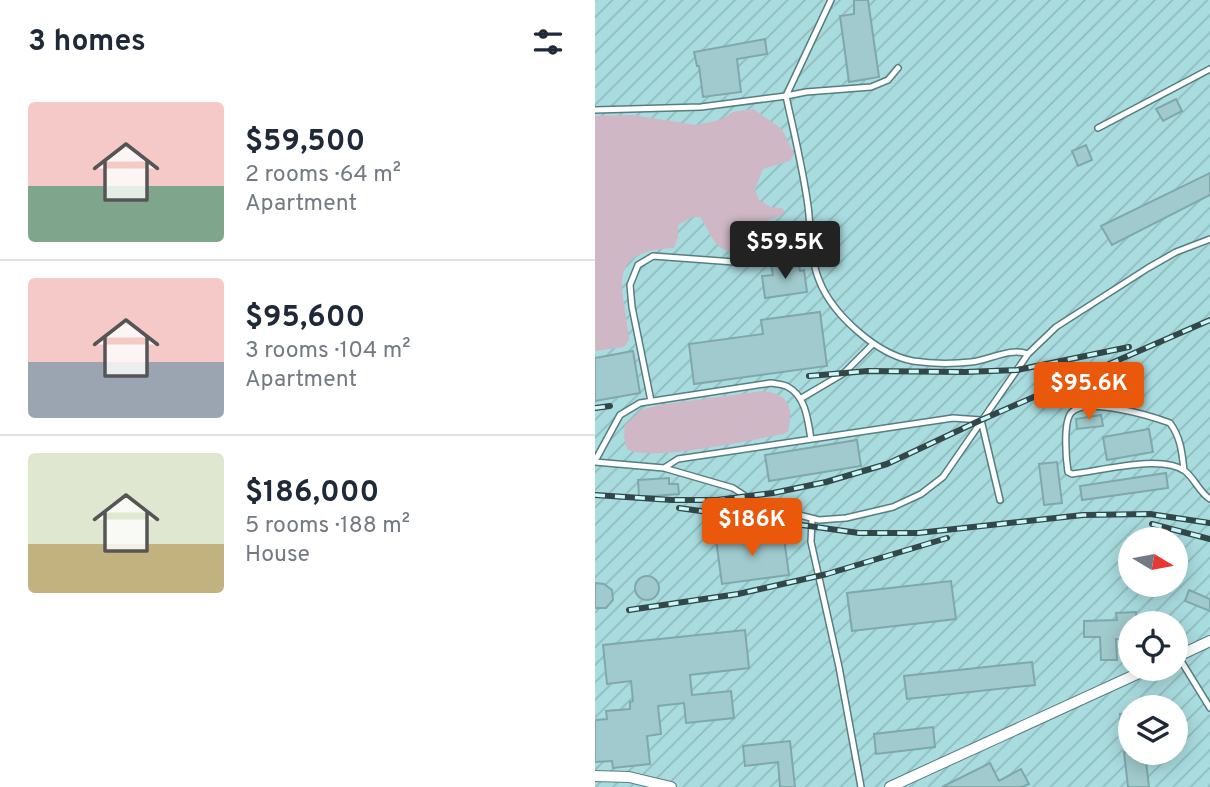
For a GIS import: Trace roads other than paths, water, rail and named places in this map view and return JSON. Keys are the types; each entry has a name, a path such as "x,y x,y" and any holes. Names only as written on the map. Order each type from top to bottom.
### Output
{"street":[{"path":"1188,652 1210,641"},
{"path":"890,787 1122,681"},
{"path":"595,776 629,777 671,787"}],"lane":[{"path":"831,0 786,96 803,175 818,278 832,303 873,344 897,357 938,363 973,362 1021,351 1028,354"},
{"path":"595,110 701,107 806,92 871,87 888,80 898,68"},
{"path":"1098,128 1210,69"},
{"path":"811,439 807,415 800,399 789,387 771,383 640,403 620,415 595,461 664,467 733,488 759,505 812,519 846,518 893,507 921,494 943,477 1028,354 1056,327 1176,252 1210,239"},
{"path":"651,401 632,307 630,285 638,265 653,256 748,263 814,255"},
{"path":"800,399 844,373 873,344"},
{"path":"1184,470 1177,432 1170,423 1095,404 1077,408 1070,413 1066,421 1068,472 1072,474 1158,463 1173,464 1184,470 1210,499"},
{"path":"664,467 678,459 811,439 953,418 981,420"},
{"path":"981,420 999,500"},
{"path":"812,519 811,542 839,667 861,787"},
{"path":"1188,674 1210,708"}],"railway":[{"path":"595,495 717,500 773,493 826,482 887,464 1210,320"},
{"path":"809,376 868,371 1017,370 1129,347"},
{"path":"595,408 610,406"},
{"path":"679,508 859,533 918,533 1083,515 1150,514 1210,523"},
{"path":"1152,524 1210,539"},
{"path":"629,610 738,594 827,574 947,538"}]}
